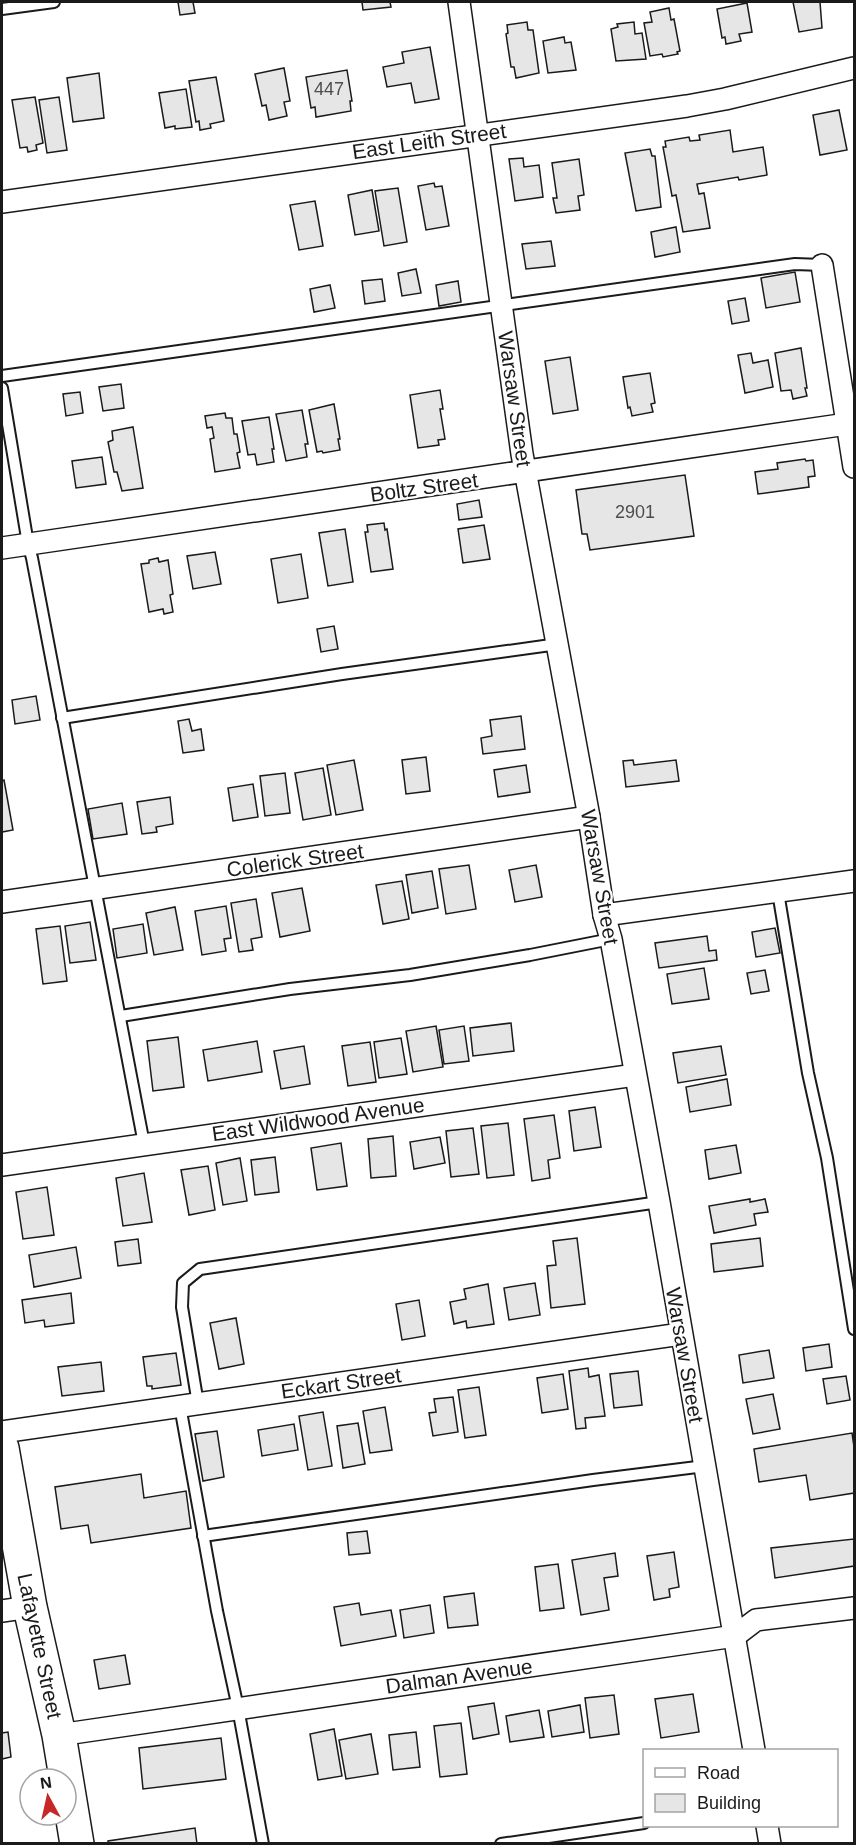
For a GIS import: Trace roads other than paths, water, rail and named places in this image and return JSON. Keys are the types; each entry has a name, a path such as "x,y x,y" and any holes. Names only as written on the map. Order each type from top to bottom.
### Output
{"highway":[{"name":"Lafayette Street","path":"2,1448 16,1609 59,1735 77,1844"}],"street":[{"name":"Warsaw Street","path":"459,2 526,472 589,817 604,915 611,939 659,1202 754,1749"},
{"name":"East Leith Street","path":"2,202 696,104 855,68"},
{"path":"822,265 855,467"},
{"name":"Boltz Street","path":"2,548 847,424"},
{"name":"Colerick Street","path":"2,902 589,817"},
{"path":"604,915 855,881"},
{"name":"East Wildwood Avenue","path":"2,1165 635,1075"},
{"name":"Eckart Street","path":"2,1432 681,1334"},
{"name":"Dalman Avenue","path":"59,1735 735,1636 756,1620 855,1608"},
{"path":"767,1827 770,1844"}],"lane":[{"path":"2,9 54,2"},
{"path":"2,376 795,264 822,265"},
{"path":"2,388 28,544 144,1144"},
{"path":"62,718 342,674 558,644"},
{"path":"778,892 808,1073 827,1158 855,1329"},
{"path":"121,1016 290,989 410,975 611,939"},
{"path":"263,1844 203,1536 189,1405 182,1307 183,1283 200,1269 659,1202"},
{"path":"203,1536 705,1466"},
{"path":"501,1844 643,1823"}]}
